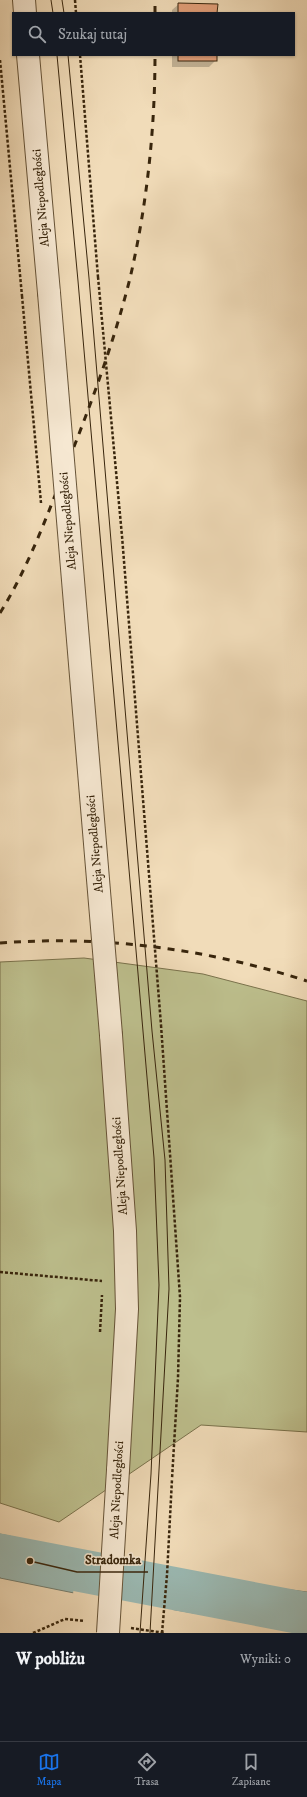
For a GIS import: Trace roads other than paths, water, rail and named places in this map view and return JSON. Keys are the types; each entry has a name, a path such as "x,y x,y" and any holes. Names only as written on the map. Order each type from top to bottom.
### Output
{"street":[{"path":"24,0 25,12"},
{"name":"Aleja Niepodległości","path":"28,56 111,1035 125,1231 127,1309 108,1633"}],"water":[{"path":"0,1534 82,1552 79,1594 0,1578"},
{"path":"174,1575 307,1592 307,1632 170,1609"}],"waterway":[{"path":"0,1555 307,1614"}],"tram line":[{"path":"51,0 53,12"},
{"path":"62,0 64,12"},
{"path":"57,56 154,1158 159,1285 151,1474 140,1633"},
{"path":"68,56 89,278 152,1031 165,1160 169,1289 150,1633"}],"railway":[{"path":"155,0 155,12"},
{"path":"0,613 28,560 52,504 102,372 125,299 137,247 146,193 154,110 155,56"},
{"path":"0,943 78,941 155,947 232,960 307,981"}],"place":[{"name":"Stradomka","path":"30,1561"}]}
